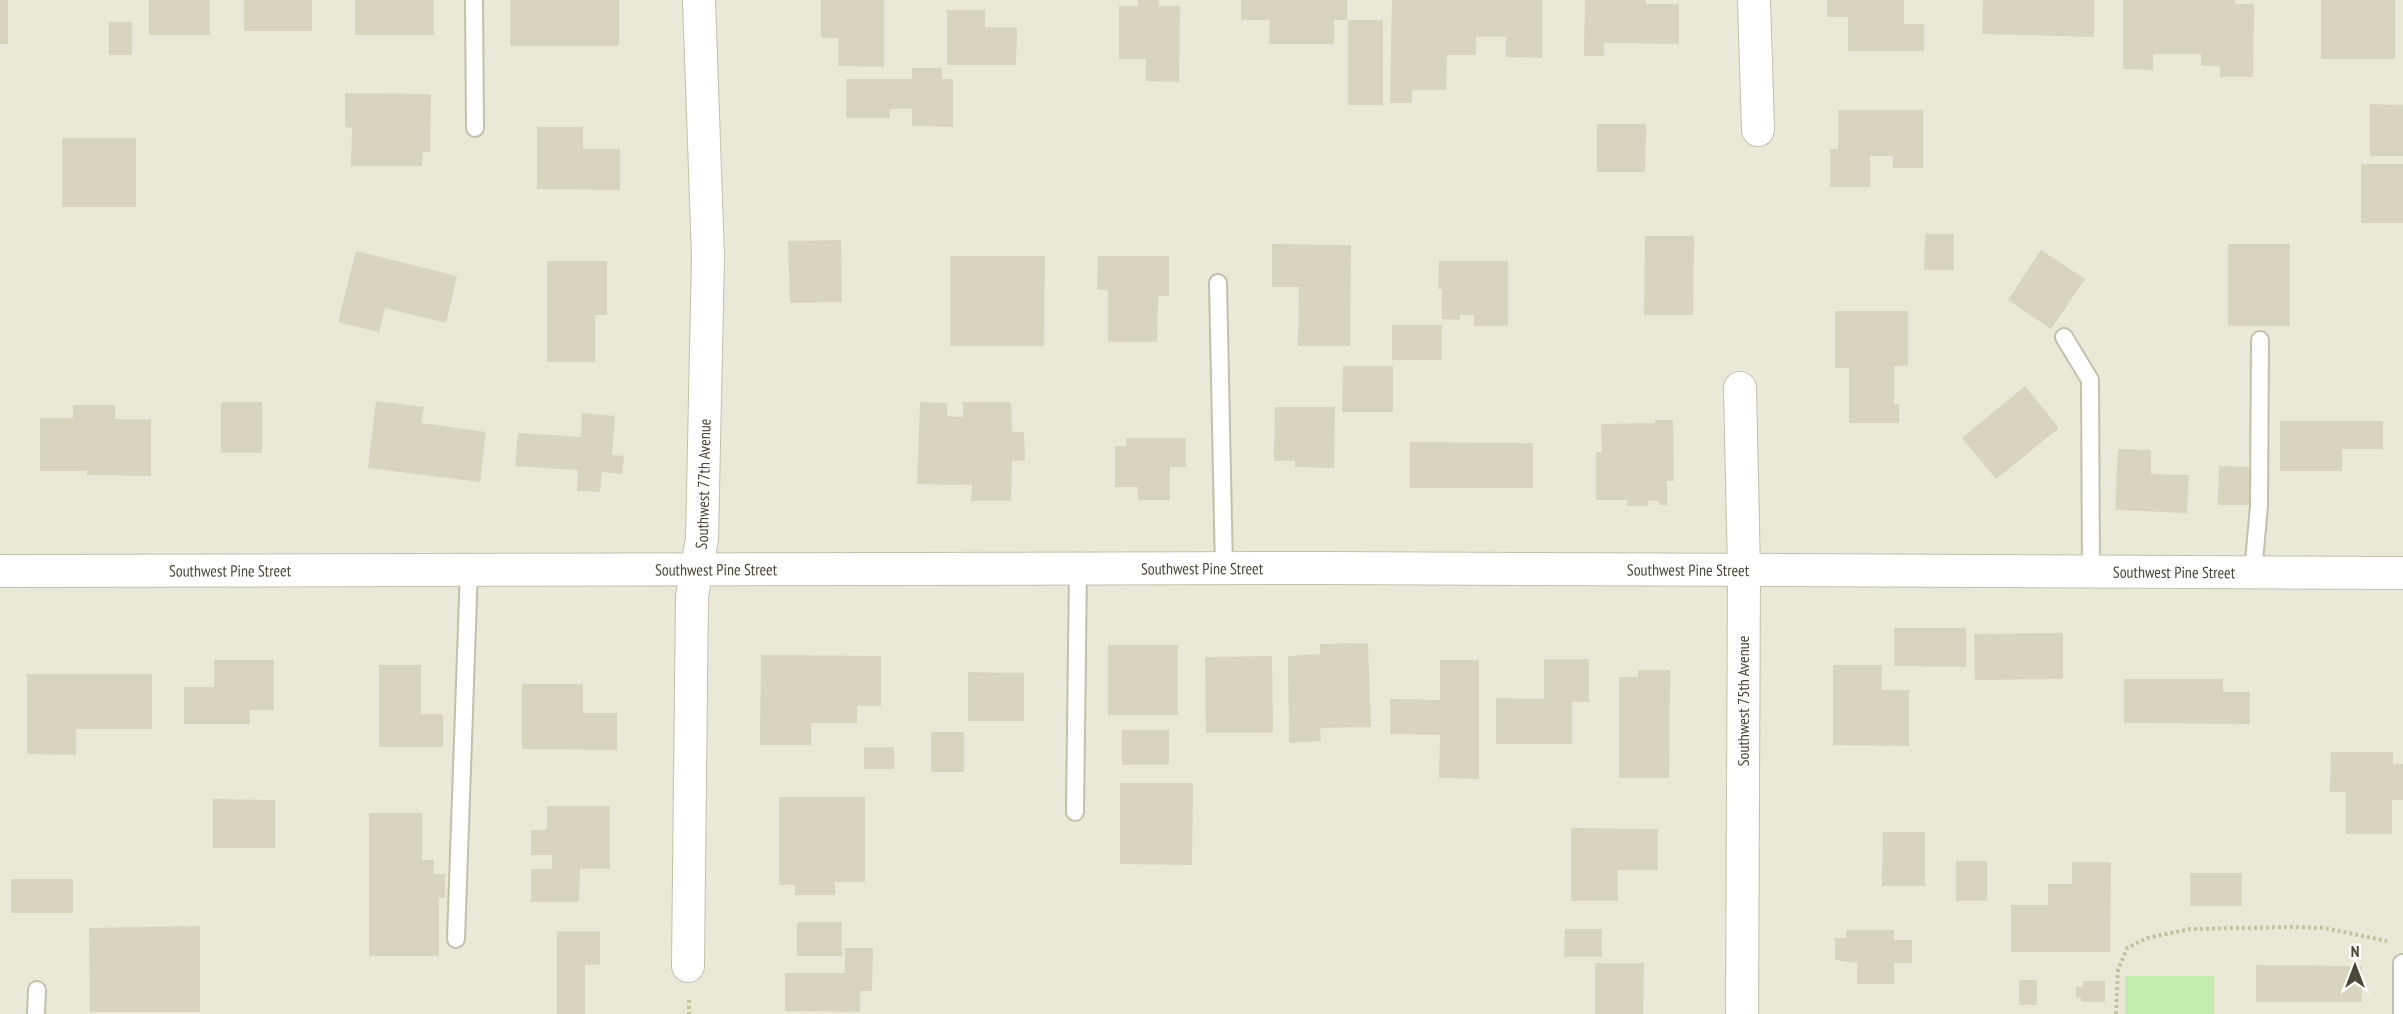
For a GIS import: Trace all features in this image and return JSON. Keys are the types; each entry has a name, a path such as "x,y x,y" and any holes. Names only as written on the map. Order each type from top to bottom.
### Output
{"street":[{"name":"Southwest 77th Avenue","path":"688,966 692,596 702,539 708,256 699,0"},
{"path":"1754,0 1758,130"},
{"name":"Southwest 75th Avenue","path":"1740,388 1744,571 1742,1014"},
{"name":"Southwest Pine Street","path":"0,570 1224,568 2403,573"}],"lane":[{"path":"474,0 475,128"},
{"path":"1218,283 1224,568"},
{"path":"2064,337 2090,381 2091,572"},
{"path":"2253,572 2259,506 2260,340"},
{"path":"1075,812 1078,568"},
{"path":"456,939 469,569"},
{"path":"2402,963 2402,1014"},
{"path":"36,1014 37,990"}],"path":[{"path":"2116,1014 2118,969 2127,948 2147,939 2190,929 2293,927 2324,928 2393,943"}],"shaded area":[{"path":"0,0 2403,0 2403,1014 0,1014"}],"green space":[{"path":"2125,976 2214,976 2214,1014 2125,1014"}],"building":[{"path":"0,0 8,0 8,44 0,44"},
{"path":"149,0 210,0 210,35 149,35"},
{"path":"244,0 312,0 312,31 244,31"},
{"path":"355,0 434,0 434,35 355,35"},
{"path":"510,0 619,0 619,46 510,46"},
{"path":"821,0 884,0 884,67 838,66 838,38 821,38"},
{"path":"1138,0 1159,0 1159,6 1180,6 1179,82 1146,81 1146,59 1119,59 1119,6 1138,6"},
{"path":"1241,0 1347,0 1347,20 1334,20 1334,44 1269,44 1270,20 1241,20"},
{"path":"1392,0 1542,0 1542,58 1506,57 1506,37 1476,37 1476,55 1447,55 1446,90 1412,90 1412,103 1390,103"},
{"path":"1585,0 1646,0 1646,4 1679,4 1679,44 1604,43 1604,56 1584,56"},
{"path":"1827,0 1904,0 1904,24 1924,24 1924,51 1848,51 1848,17 1827,17"},
{"path":"1983,0 2094,0 2094,37 1982,34"},
{"path":"2123,0 2235,0 2235,4 2254,4 2253,77 2220,77 2220,66 2201,66 2201,54 2153,54 2153,70 2123,69"},
{"path":"2321,0 2395,0 2395,59 2321,59"},
{"path":"947,10 985,10 985,27 1017,27 1016,65 947,65"},
{"path":"1348,20 1383,20 1383,105 1348,105"},
{"path":"109,22 132,22 132,55 109,55"},
{"path":"912,68 942,68 942,79 953,79 953,127 912,126 912,109 890,109 890,118 846,118 846,79 912,79"},
{"path":"345,93 431,94 430,152 423,152 422,166 351,166 352,128 345,127"},
{"path":"2370,104 2403,105 2403,156 2370,156"},
{"path":"1838,110 1923,110 1923,168 1893,168 1893,156 1870,156 1870,187 1830,187 1830,149 1838,149"},
{"path":"1597,124 1646,124 1645,172 1597,172"},
{"path":"537,127 583,127 583,149 620,149 620,190 537,189"},
{"path":"62,138 136,138 136,207 62,207"},
{"path":"2361,164 2403,164 2403,223 2361,223"},
{"path":"1925,234 1954,234 1954,270 1924,270"},
{"path":"1645,236 1694,236 1693,315 1644,315"},
{"path":"841,240 842,302 790,303 788,241"},
{"path":"1272,244 1351,245 1350,346 1298,346 1299,287 1272,287"},
{"path":"2228,244 2290,244 2290,326 2228,326"},
{"path":"2041,250 2085,279 2051,329 2008,300"},
{"path":"356,251 457,276 446,323 385,308 379,332 338,322"},
{"path":"950,256 1045,256 1044,346 950,346"},
{"path":"1098,256 1169,256 1169,296 1158,296 1157,342 1108,342 1108,290 1097,290"},
{"path":"547,261 607,261 607,315 595,315 595,362 547,362"},
{"path":"1439,261 1508,261 1508,326 1474,326 1474,315 1460,315 1460,320 1442,319 1442,289 1438,289"},
{"path":"1835,311 1908,311 1908,366 1894,366 1894,404 1899,404 1899,423 1849,423 1849,368 1835,368"},
{"path":"1392,325 1442,325 1442,360 1392,360"},
{"path":"1343,366 1393,366 1393,412 1342,412"},
{"path":"2025,386 2059,428 1996,479 1962,438"},
{"path":"376,401 424,407 421,423 486,432 480,482 368,468"},
{"path":"221,402 262,402 262,453 221,453"},
{"path":"920,402 947,403 947,416 963,417 963,402 1011,402 1012,432 1024,432 1025,461 1012,461 1011,501 971,501 972,485 917,484"},
{"path":"73,405 115,405 115,419 151,419 151,476 87,475 87,471 40,471 40,418 73,418"},
{"path":"1275,407 1335,407 1334,468 1295,467 1295,461 1274,461"},
{"path":"582,413 615,416 612,455 624,456 622,474 602,472 600,492 577,491 578,470 515,466 518,433 581,437"},
{"path":"1655,420 1673,420 1674,481 1667,481 1667,505 1659,505 1659,501 1648,501 1648,506 1627,506 1627,500 1596,500 1596,452 1602,452 1601,424 1655,423"},
{"path":"2280,421 2383,421 2383,449 2342,449 2342,471 2280,471"},
{"path":"1126,438 1186,438 1186,467 1170,467 1170,500 1138,500 1138,487 1115,487 1115,446 1126,446"},
{"path":"1410,442 1533,443 1533,488 1410,488"},
{"path":"2118,449 2151,450 2151,474 2189,475 2187,513 2115,510"},
{"path":"2219,466 2255,467 2255,505 2218,505"},
{"path":"1894,628 1966,628 1966,667 1894,666"},
{"path":"2063,633 2063,679 1975,680 1974,634"},
{"path":"1368,643 1371,727 1320,728 1321,741 1289,743 1288,656 1320,654 1320,644"},
{"path":"1108,645 1178,645 1178,715 1108,715"},
{"path":"761,655 881,656 881,706 857,706 857,723 811,723 811,745 760,745"},
{"path":"1272,656 1273,733 1206,733 1205,657"},
{"path":"1544,659 1589,659 1589,702 1572,702 1572,744 1496,744 1496,698 1544,699"},
{"path":"214,660 274,660 274,710 250,710 250,724 184,724 184,687 214,687"},
{"path":"1440,660 1479,660 1479,779 1439,778 1440,735 1390,734 1390,699 1440,700"},
{"path":"379,665 421,665 421,714 443,714 443,747 379,747"},
{"path":"1833,665 1882,665 1882,690 1909,690 1909,746 1833,745"},
{"path":"1638,670 1670,670 1669,778 1619,778 1619,677 1638,677"},
{"path":"968,672 1024,673 1024,721 968,721"},
{"path":"27,674 152,674 152,729 76,729 76,755 27,754"},
{"path":"2124,679 2223,679 2223,692 2250,692 2250,724 2124,723"},
{"path":"522,684 583,684 583,713 617,713 617,750 522,749"},
{"path":"1122,730 1169,730 1169,765 1122,765"},
{"path":"931,732 964,732 964,772 931,772"},
{"path":"864,747 894,747 894,769 864,769"},
{"path":"2331,752 2393,752 2393,764 2403,764 2403,800 2392,800 2392,834 2346,834 2346,792 2330,792"},
{"path":"1120,783 1193,783 1192,865 1120,864"},
{"path":"779,797 865,797 865,882 835,882 835,895 795,895 795,885 779,885"},
{"path":"213,799 275,800 275,848 213,848"},
{"path":"547,806 610,806 610,869 580,869 579,902 531,902 531,869 552,869 552,855 531,855 531,830 547,830"},
{"path":"369,813 422,813 422,860 434,860 434,874 445,874 445,898 439,898 439,956 369,956"},
{"path":"1571,828 1658,829 1658,870 1618,870 1618,901 1571,901"},
{"path":"1883,832 1925,832 1925,886 1882,886"},
{"path":"1956,861 1987,861 1987,901 1956,901"},
{"path":"2072,862 2111,862 2110,952 2011,952 2011,905 2048,905 2048,884 2072,884"},
{"path":"2190,873 2242,873 2242,906 2190,906"},
{"path":"11,879 73,879 73,913 11,913"},
{"path":"797,922 842,922 842,956 797,956"},
{"path":"200,926 200,1012 90,1012 89,928"},
{"path":"1565,929 1602,929 1602,957 1564,957"},
{"path":"1846,930 1894,930 1894,940 1912,940 1912,963 1894,963 1894,984 1857,984 1857,963 1835,960 1835,938 1846,938"},
{"path":"557,931 600,931 600,965 585,965 585,1014 557,1014"},
{"path":"845,948 873,948 872,991 860,991 860,1012 785,1011 785,973 845,973"},
{"path":"1595,963 1644,963 1643,1014 1595,1014"},
{"path":"2256,965 2362,966 2362,1002 2256,1002"},
{"path":"2019,980 2037,980 2037,1005 2019,1005"},
{"path":"2083,981 2105,981 2105,1002 2081,1002 2081,998 2076,998 2076,987 2082,987"}]}
